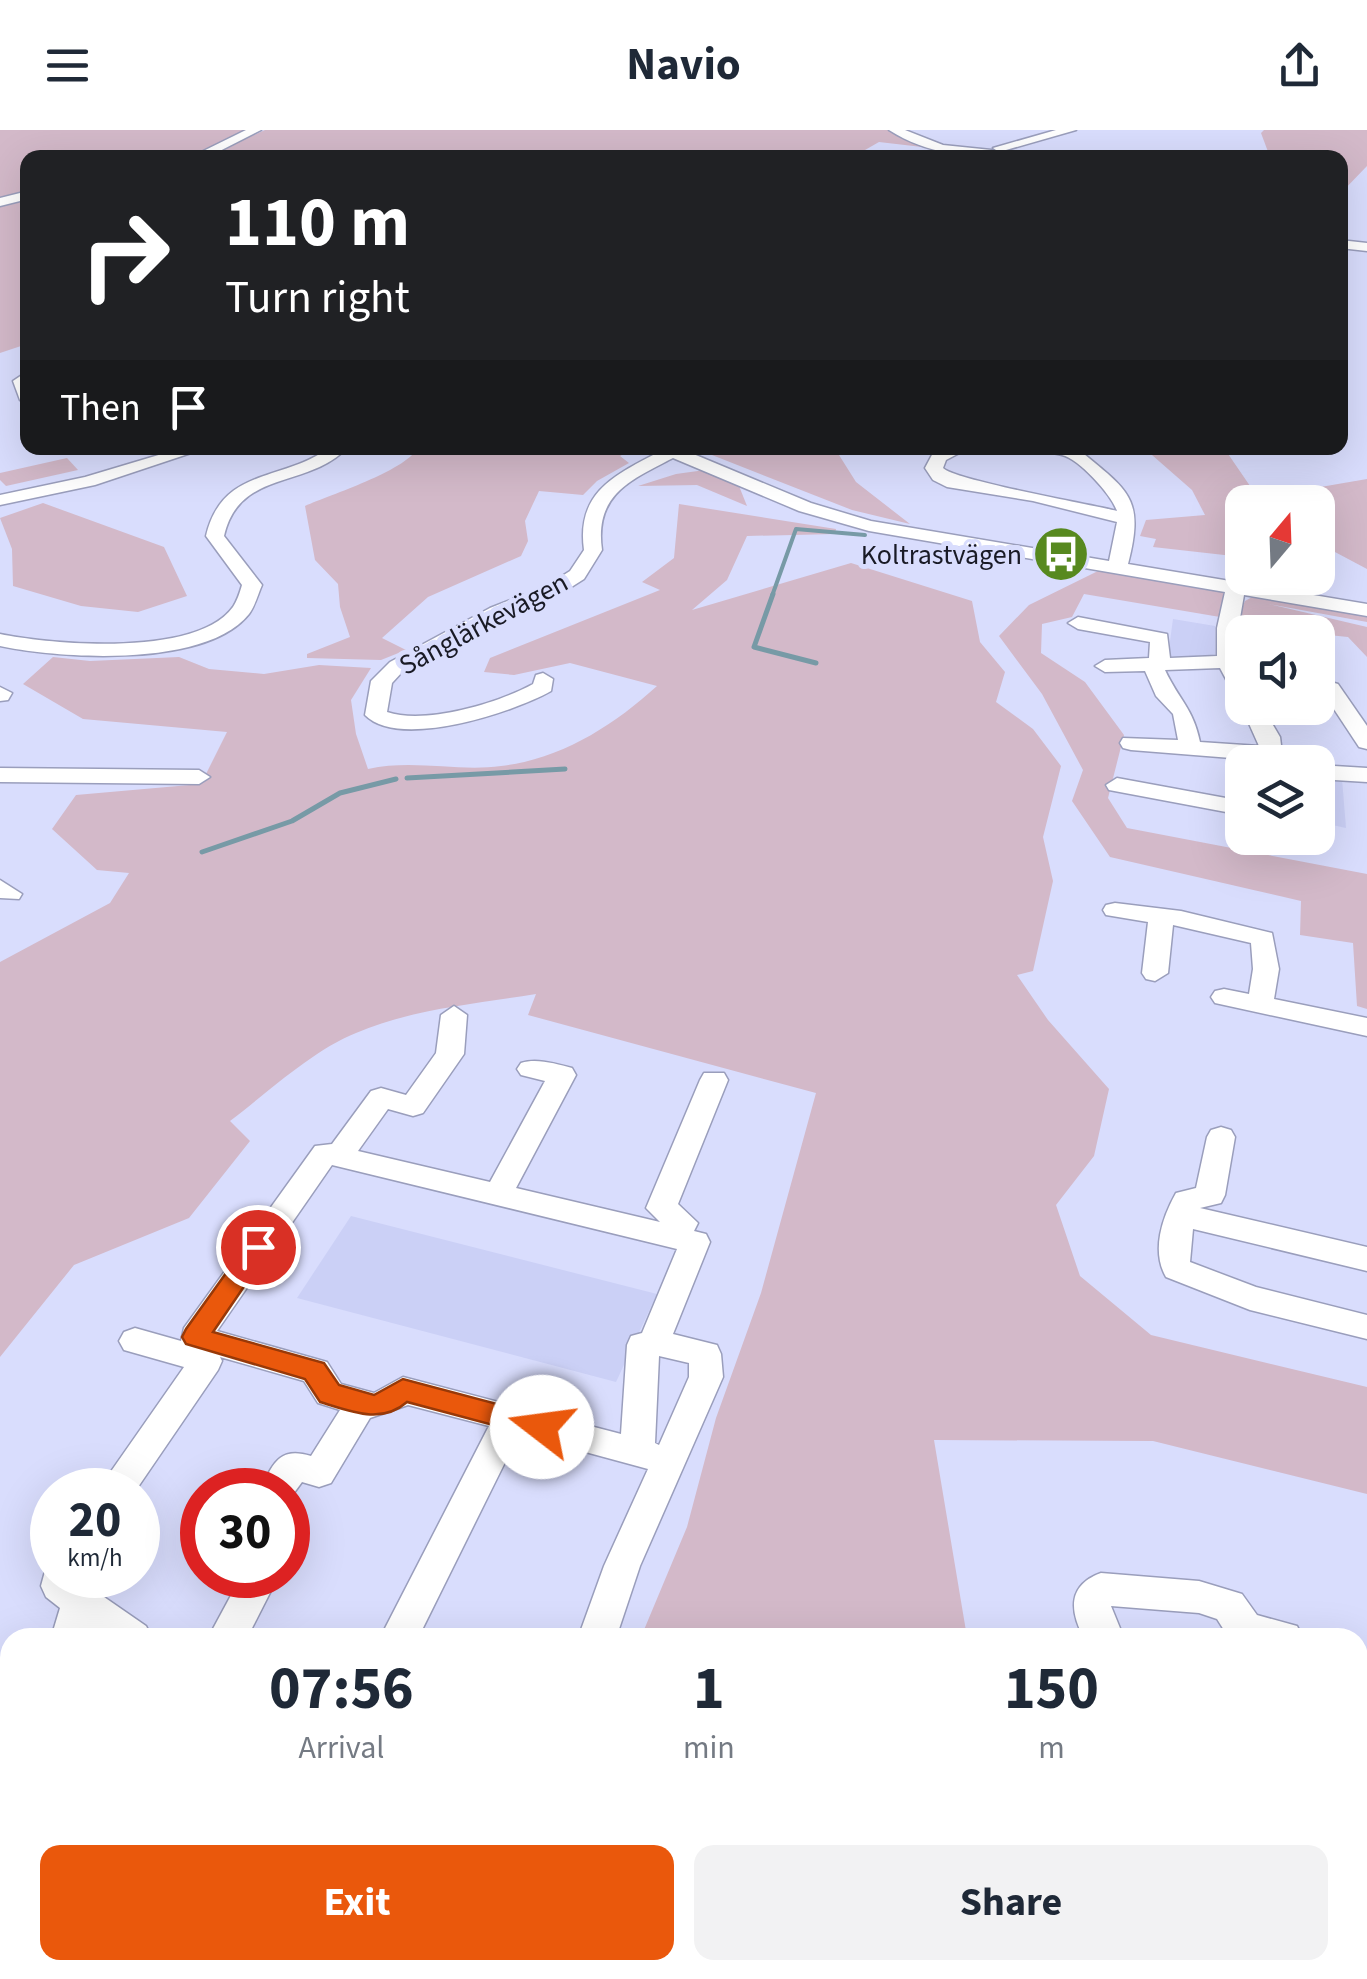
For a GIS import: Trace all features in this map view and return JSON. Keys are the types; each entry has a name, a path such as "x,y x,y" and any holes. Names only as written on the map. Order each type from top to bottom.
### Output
{"street":[{"path":"212,150 255,130"},
{"path":"895,130 928,145 962,150"},
{"path":"984,150 1070,130"},
{"path":"135,455 145,464"},
{"path":"0,500 175,455"},
{"path":"0,640 43,650 99,653 160,646 216,628 246,605 252,585 215,536 223,508 256,484 330,455"},
{"name":"Sånglärkevägen","path":"543,679 542,689 520,701 470,714 392,722 376,715 382,681 398,666 497,612 555,589 577,575 593,550 590,528 605,492 659,455"},
{"path":"683,455 793,502 858,524 1225,586"},
{"path":"943,455 935,464 935,472 945,480 1128,519"},
{"path":"1075,455 1124,498 1128,519 1117,568"},
{"path":"1278,595 1367,610"},
{"path":"1078,623 1160,638 1156,664 1167,696 1183,712 1186,768"},
{"path":"1113,629 1106,646 1111,665 1156,664 1225,675"},
{"path":"1335,699 1367,742"},
{"path":"1131,743 1186,768 1225,796"},
{"path":"1117,785 1186,768 1225,763"},
{"path":"1335,773 1367,775"},
{"path":"0,776 199,777"},
{"path":"1115,910 1252,932 1262,938 1266,969 1260,1004"},
{"path":"1155,973 1161,917"},
{"path":"1224,997 1367,1027"},
{"path":"339,1156 380,1098 414,1106 450,1054 454,1014"},
{"path":"498,1194 562,1075 531,1069"},
{"path":"676,1237 683,1224 661,1208 714,1080"},
{"path":"1222,1137 1210,1194 1187,1201 1182,1215 1172,1252 1177,1269 1250,1298 1367,1327"},
{"path":"131,1468 206,1361 195,1337 325,1153 696,1242 648,1343 653,1457"},
{"path":"1182,1215 1367,1258"},
{"path":"135,1341 315,1371 330,1394 362,1403 382,1405 403,1390 653,1457"},
{"path":"600,1628 653,1457 706,1377 704,1354 648,1343"},
{"path":"310,1470 319,1473 362,1403"},
{"path":"404,1628 510,1418"},
{"path":"1100,1628 1092,1616 1092,1596 1101,1589 1199,1597 1229,1606 1238,1628"},
{"path":"232,1628 248,1598"},
{"path":"70,1605 114,1628"}],"shaded area":[{"path":"0,130 251,130 206,150 20,150 20,194 0,199"},
{"path":"265,130 888,130 909,137 922,147 879,142 865,150 220,150"},
{"path":"1367,130 1367,166 1348,186 1348,150 1267,150 1261,133"},
{"path":"20,200 20,346 0,353 0,205"},
{"path":"622,455 629,463 597,481 583,495 539,491 525,521 528,541 521,556 428,597 382,638 406,650 381,660 307,658 307,654 350,637 340,607 338,584 315,560 305,506 383,474 410,457"},
{"path":"712,455 839,455 856,482 910,524 852,510"},
{"path":"1152,455 1229,455 1249,485 1225,485 1225,555 1153,547 1156,539 1140,536 1146,520 1205,515 1192,490"},
{"path":"67,458 78,470 6,486 0,480 0,473"},
{"path":"705,470 739,486 747,506 697,485 638,486 676,474"},
{"path":"1367,479 1367,569 1335,552 1332,485"},
{"path":"43,503 164,547 187,596 138,612 81,606 13,586 12,549 0,518"},
{"path":"679,504 836,529 835,534 747,536 727,580 692,610 851,563 972,601 980,642 1005,672 996,702 1033,729 1061,766 1043,837 1053,881 1033,971 1017,975 1048,1020 1109,1089 1094,1156 1056,1205 1080,1276 1151,1335 1367,1387 1367,1494 1153,1441 934,1440 965,1628 645,1628 687,1527 716,1418 761,1293 816,1093 528,1015 536,994 399,1018 340,1041 307,1061 230,1121 250,1141 189,1218 74,1265 0,1357 0,962 110,903 129,873 97,870 52,829 76,795 201,784 227,732 83,719 23,684 53,657 90,661 179,657 209,669 264,674 319,665 371,668 351,700 356,734 368,769 402,765 485,767 523,762 585,738 657,686 570,663 514,675 484,672 490,658 660,590 642,582 674,558"},
{"path":"1098,571 1225,591 1220,617 1084,594 1072,617 1042,624 1041,653 1085,682 1124,735 1108,798 1127,828 1225,847 1225,855 1268,855 1367,874 1367,1009 1357,1006 1353,943 1300,935 1301,901 1110,857 1072,801 1083,770 1042,694 999,636 1029,605"},
{"path":"1254,596 1367,614 1367,622 1269,604 1316,615 1239,615 1245,601"},
{"path":"1173,619 1215,626 1215,659 1168,656"},
{"path":"1335,619 1367,627 1367,657 1348,637 1335,636"},
{"path":"1335,778 1342,779 1346,828 1335,826"},
{"path":"351,1216 657,1294 616,1382 297,1298"}],"waterway":[{"path":"772,596 796,529 865,535"},
{"path":"773,594 754,647 816,663"},
{"path":"407,778 565,769"},
{"path":"202,852 292,821 340,793 396,779"}],"place":[{"name":"Koltrastvägen","path":"1061,554"}],"route":[{"path":"258,1247 195,1337 315,1371 330,1394 374,1406 390,1402 394,1394 403,1390 542,1427"}]}
